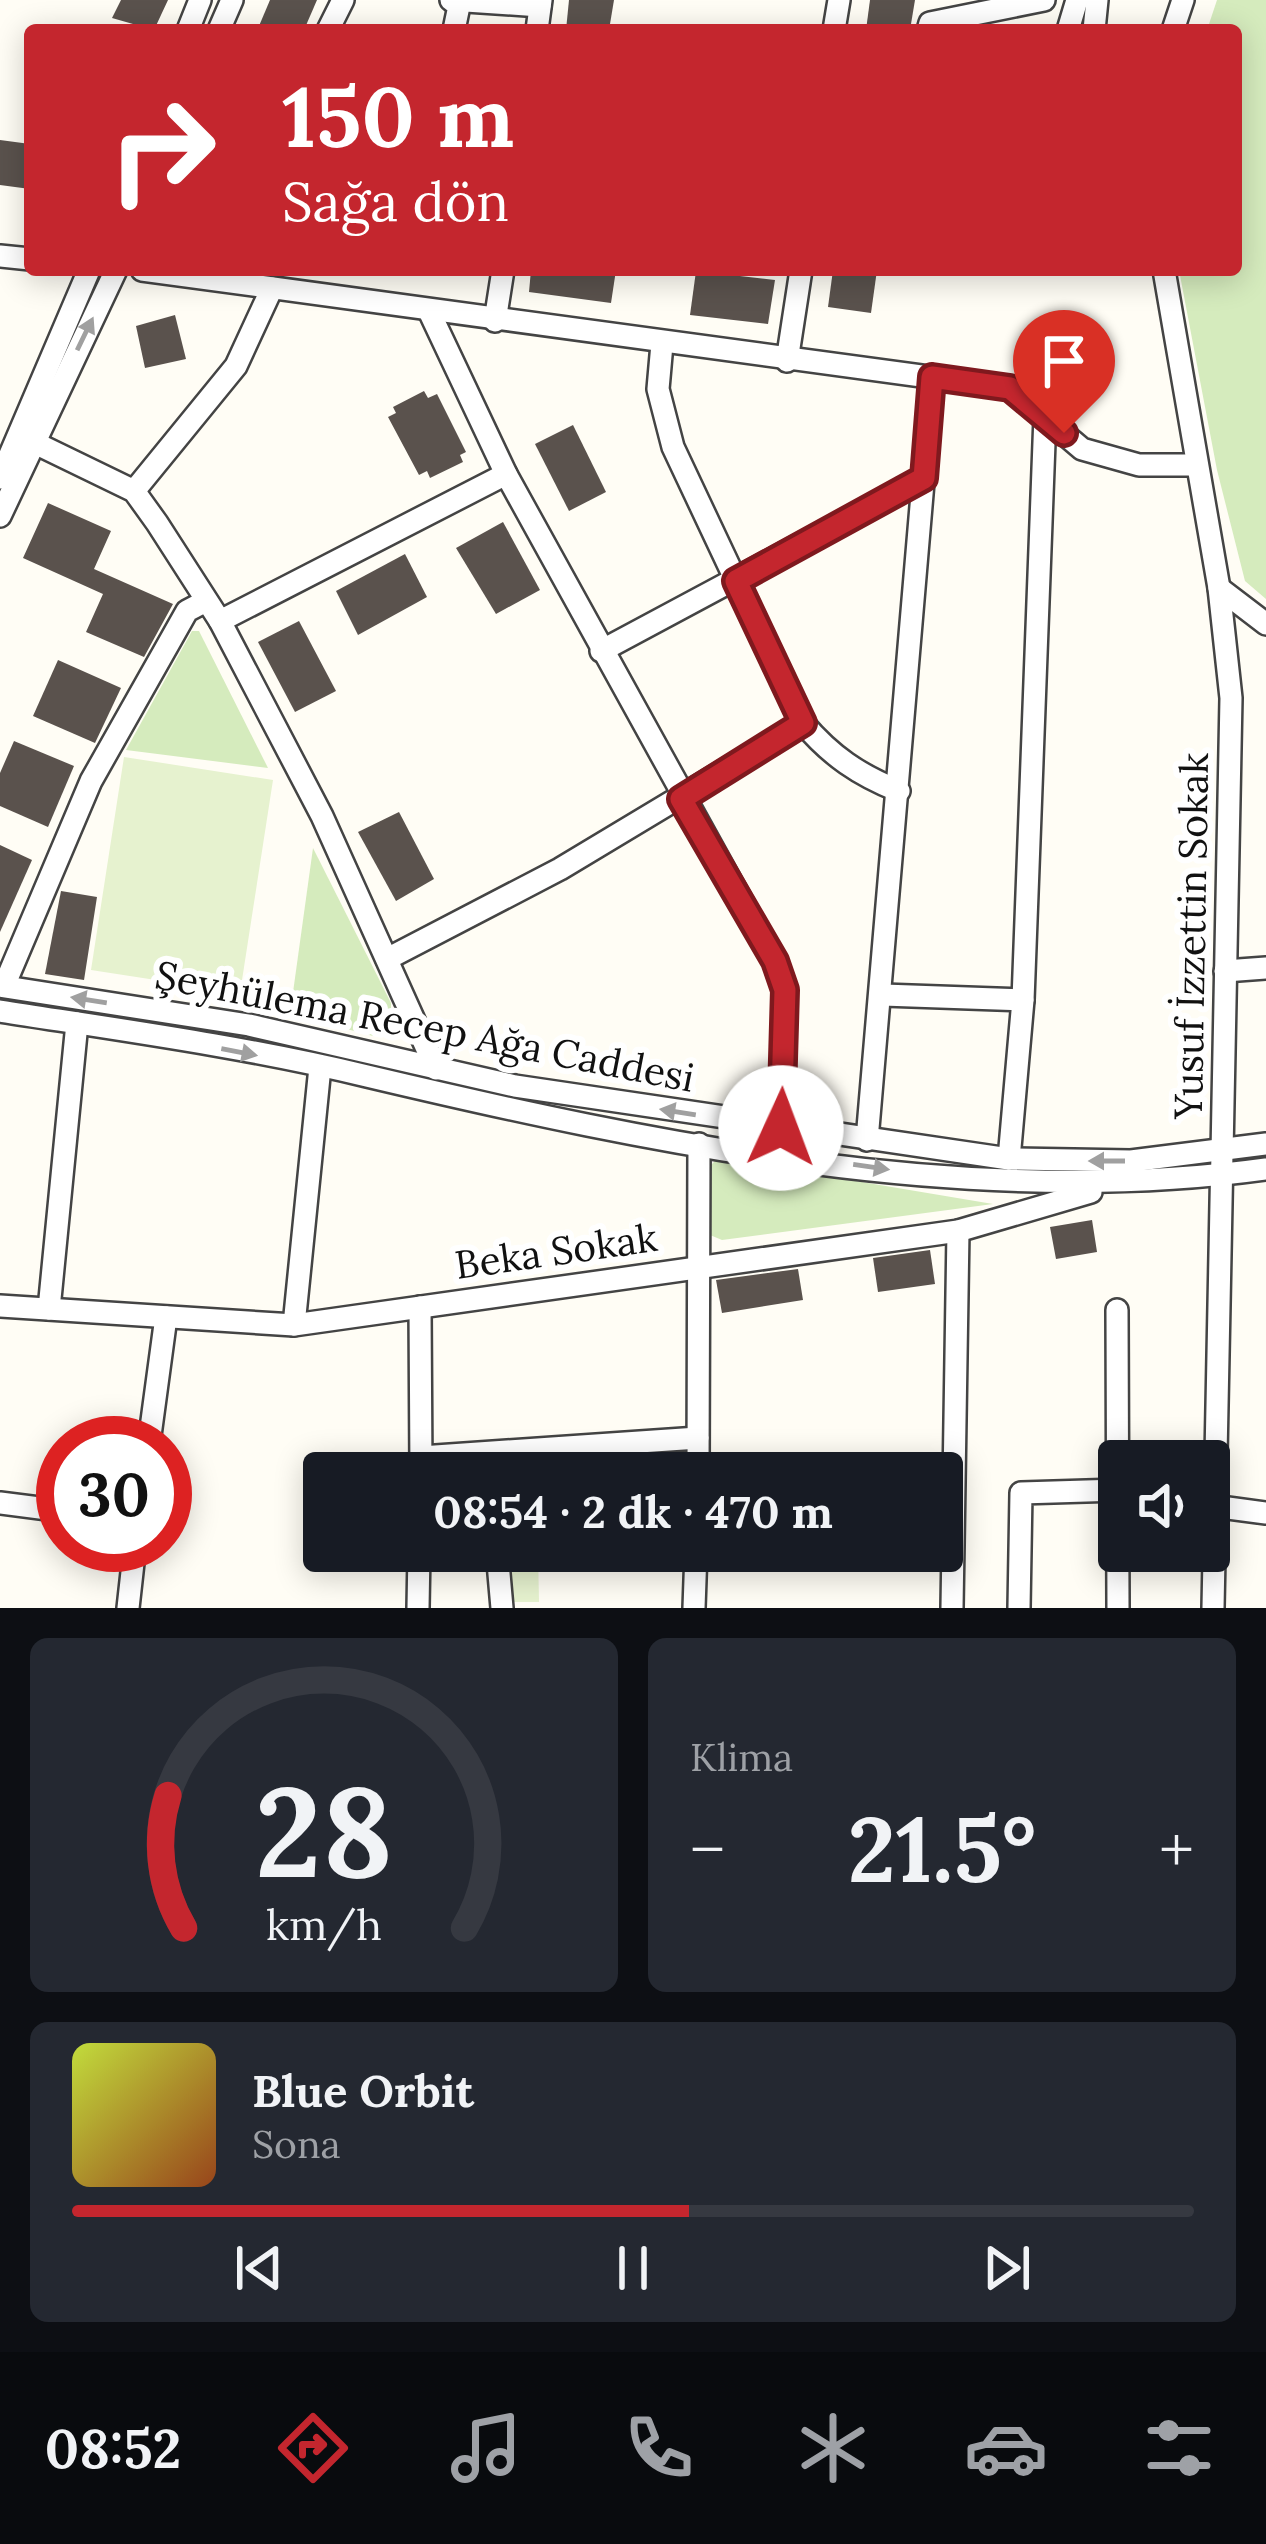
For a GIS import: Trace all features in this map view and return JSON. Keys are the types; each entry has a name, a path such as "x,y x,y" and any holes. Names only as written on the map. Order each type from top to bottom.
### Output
{"street":[{"path":"452,0 540,3"},
{"path":"930,24 1044,0"},
{"path":"0,478 86,276"},
{"path":"0,516 113,276"},
{"path":"185,276 495,322 1010,388 1082,449 1139,464 1196,465"},
{"path":"495,322 501,276"},
{"path":"787,361 800,276"},
{"name":"Yusuf İzzettin Sokak","path":"1165,276 1219,588 1231,698 1214,1440"},
{"path":"134,490 236,366 272,288"},
{"path":"429,311 506,474 681,799 775,961 785,990 781,1128"},
{"path":"662,344 658,389 673,447 803,723 827,751 863,776 899,791"},
{"path":"867,1140 883,995 932,377"},
{"path":"1009,1159 1022,1000 1046,416"},
{"path":"33,442 134,490 220,621 322,816 436,1069"},
{"path":"220,621 506,474"},
{"path":"601,651 924,478"},
{"path":"1219,588 1266,624"},
{"path":"2,986 91,781 187,611 206,601"},
{"path":"387,959 681,799 803,723"},
{"path":"1225,970 1266,968"},
{"name":"Şeyhülema Recep Ağa Caddesi","path":"2,986 249,1025 436,1069 781,1128 1009,1159 1131,1161 1266,1144"},
{"path":"883,995 1022,1000"},
{"name":"Şeyhülema Recep Ağa Caddesi","path":"0,1011 320,1067 699,1144 968,1180 1116,1185 1266,1169"},
{"path":"49,1309 77,1023"},
{"path":"294,1325 320,1067"},
{"path":"698,1452 699,1144"},
{"name":"Beka Sokak","path":"0,1306 294,1325 958,1231 1116,1185"},
{"path":"952,1608 958,1231"},
{"path":"420,1307 421,1452"},
{"path":"1117,1310 1118,1440"},
{"path":"153,1416 166,1317"},
{"path":"579,1452 698,1438"},
{"path":"1019,1608 1021,1493 1098,1491"},
{"path":"1230,1500 1266,1513"},
{"path":"0,1503 36,1508"},
{"path":"128,1608 132,1572"},
{"path":"418,1608 419,1572"},
{"path":"499,1572 502,1608"},
{"path":"694,1608 695,1572"},
{"path":"1118,1572 1118,1608"},
{"name":"Yusuf İzzettin Sokak","path":"1213,1572 1213,1608"}],"green space":[{"path":"1217,0 1266,0 1266,599 1245,581 1217,470 1180,276 1242,276 1242,24 1209,24"},
{"path":"192,631 199,631 268,768 126,750"},
{"path":"124,757 273,780 240,993 91,970"},
{"path":"313,848 391,1003 391,1018 373,1036 290,1014"},
{"path":"718,1158 993,1204 722,1240 710,1235 709,1167"},
{"path":"509,1572 538,1572 539,1602 509,1602"}],"building":[{"path":"121,0 168,0 157,24 112,18"},
{"path":"270,0 317,0 307,24 260,24"},
{"path":"569,0 614,0 610,24 567,24"},
{"path":"870,0 915,0 911,24 867,24"},
{"path":"0,140 24,143 24,188 0,185"},
{"path":"530,276 615,276 611,303 529,292"},
{"path":"695,276 775,280 768,324 690,315"},
{"path":"832,276 876,276 871,313 828,307"},
{"path":"175,315 186,359 145,368 136,326"},
{"path":"424,391 428,398 437,394 466,452 460,455 463,462 430,478 427,471 419,475 388,417 396,413 393,407"},
{"path":"573,425 606,492 569,511 535,444"},
{"path":"48,503 111,531 94,569 173,604 144,657 86,632 103,594 23,558"},
{"path":"503,522 540,590 496,614 456,548"},
{"path":"405,554 427,597 358,635 336,591"},
{"path":"299,621 336,691 295,712 258,642"},
{"path":"58,660 121,688 95,743 33,716"},
{"path":"14,741 74,766 48,827 0,806 0,773"},
{"path":"399,812 434,879 396,901 358,832"},
{"path":"0,845 32,860 0,932"},
{"path":"61,891 97,897 84,980 45,974"},
{"path":"1092,1220 1097,1252 1056,1259 1050,1227"},
{"path":"930,1250 935,1284 878,1292 873,1258"},
{"path":"798,1269 803,1300 722,1313 716,1280"}],"route":[{"path":"781,1128 785,990 775,961 681,799 803,723 736,581 924,478 932,377 1010,388 1064,433"}]}
